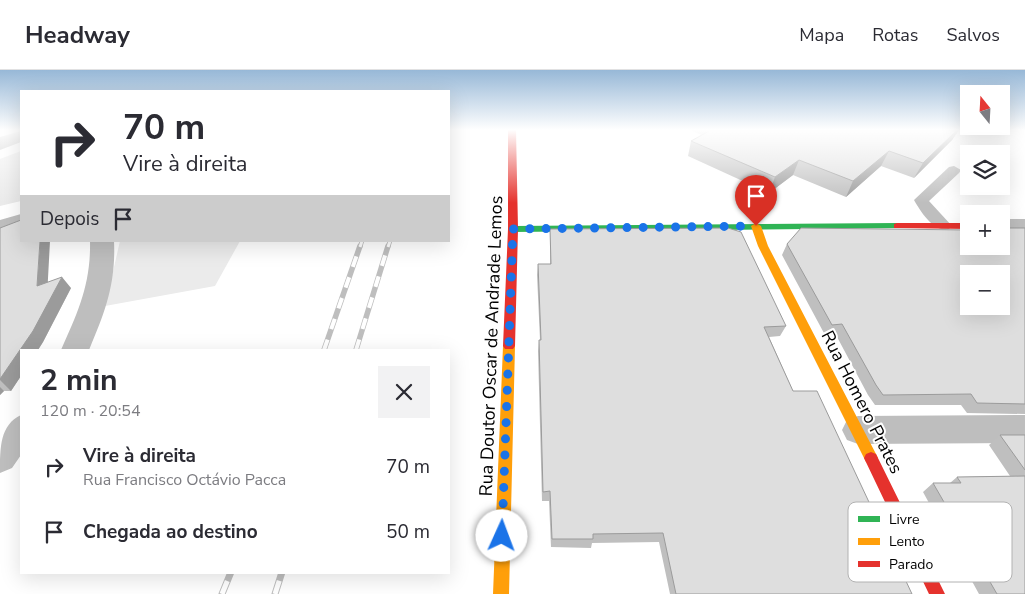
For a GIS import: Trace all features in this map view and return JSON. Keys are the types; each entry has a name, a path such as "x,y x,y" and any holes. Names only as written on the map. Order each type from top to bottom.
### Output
{"street":[{"name":"Rua Doutor Oscar de Andrade Lemos","path":"501,594 513,229 512,154"},
{"path":"0,227 20,221"},
{"name":"Rua Homero Prates","path":"756,226 763,246 858,430 893,502"},
{"path":"513,229 960,226"},
{"path":"1010,226 1025,226"},
{"path":"75,349 92,311 103,266 102,242"},
{"path":"858,430 1025,429"},
{"path":"0,458 20,430"},
{"name":"Rua Homero Prates","path":"931,582 937,594"}],"lane":[{"path":"944,226 927,210 921,200 954,170"}],"shaded area":[{"path":"12,154 20,154 20,201 0,206 0,159"},
{"path":"120,242 239,242 215,286 105,306"}],"building":[{"path":"722,154 885,154 853,181 799,160 775,177"},
{"path":"899,154 932,154 923,163"},
{"path":"20,220 20,242 40,242 37,286 62,277 33,331 0,379 0,228"},
{"path":"728,228 741,232 786,326 764,327 793,391 817,391 869,502 848,502 848,582 906,582 912,594 676,594 663,533 593,534 593,539 552,539 550,491 543,492 538,264 551,264 550,229"},
{"path":"801,228 960,230 960,255 1010,255 1010,228 1025,228 1025,404 977,403 971,394 883,395 842,324 832,325 787,244"},
{"path":"1000,435 1025,435 1025,470"},
{"path":"1025,476 1025,594 997,594 990,582 1012,582 1012,502 944,502 933,483 961,483 957,477"}],"railway":[{"path":"360,247 362,242"},
{"path":"388,247 390,242"},
{"path":"324,349 360,246"},
{"path":"356,349 388,246"},
{"path":"222,594 230,574"},
{"path":"275,594 281,574"}],"traffic: fast":[{"path":"513,229 897,226"}],"traffic: slow":[{"path":"756,226 763,246 871,458"},
{"path":"501,594 509,346"}],"traffic: jam":[{"path":"509,346 513,229 512,154"},
{"path":"897,226 960,226"},
{"path":"871,458 892,502"},
{"path":"931,582 937,594"}],"route":[{"path":"502,536 513,229 756,226"}]}
